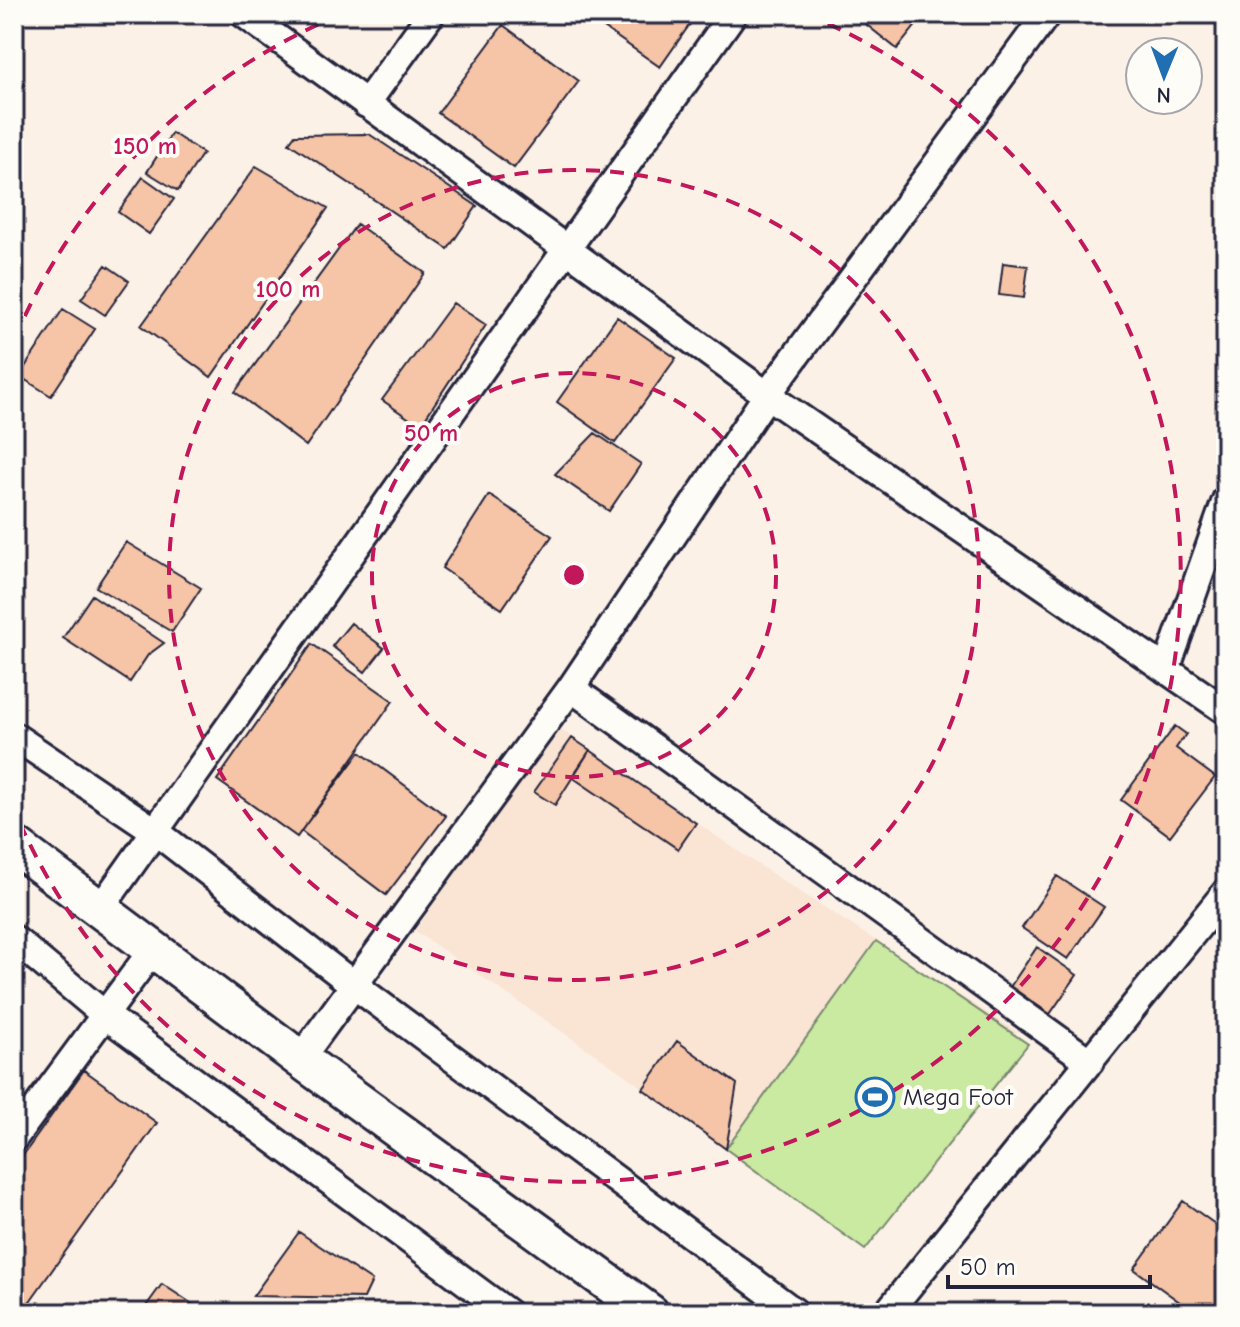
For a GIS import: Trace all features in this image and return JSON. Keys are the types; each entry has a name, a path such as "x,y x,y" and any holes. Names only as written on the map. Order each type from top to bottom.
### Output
{"main road":[{"path":"14,845 300,1059 650,1313"}],"street":[{"path":"244,14 767,395 1226,711"},
{"path":"366,104 431,14"},
{"path":"100,909 733,14"},
{"path":"300,1059 571,688 767,395 1047,14"},
{"path":"1166,670 1226,500"},
{"path":"571,688 1090,1062"},
{"path":"14,736 155,831 354,985 796,1313"},
{"path":"887,1313 1226,892"},
{"path":"14,939 105,1015 508,1313"},
{"path":"14,1138 154,948"}],"shaded area":[{"path":"557,727 760,866 1017,1032 865,1250 618,1070 415,931"}],"green space":[{"name":"Mega Foot","path":"876,941 1028,1044 865,1250 726,1149"}],"building":[{"path":"584,14 697,14 660,67"},
{"path":"853,14 925,14 897,49"},
{"path":"503,25 579,81 514,168 438,113"},
{"path":"172,133 203,153 178,191 147,172"},
{"path":"369,134 477,206 448,249 289,143 295,135"},
{"path":"256,166 328,208 211,377 141,326"},
{"path":"143,177 174,199 149,234 118,212"},
{"path":"357,224 425,273 306,446 235,392"},
{"path":"1003,263 1028,266 1024,298 999,295"},
{"path":"106,265 129,281 105,315 81,299"},
{"path":"453,303 486,325 420,426 382,400"},
{"path":"63,309 95,329 51,396 19,376"},
{"path":"617,317 676,358 615,443 557,402"},
{"path":"595,433 641,464 609,511 555,474"},
{"path":"489,495 552,536 502,609 442,568"},
{"path":"126,542 201,588 172,632 96,587"},
{"path":"92,595 164,643 148,655 130,682 63,638"},
{"path":"351,623 384,648 365,672 332,646"},
{"path":"312,644 393,701 297,837 217,780"},
{"path":"1175,726 1186,734 1176,748 1215,777 1170,836 1121,800"},
{"path":"572,738 590,750 555,805 534,792"},
{"path":"590,750 696,823 678,849 572,777"},
{"path":"360,752 446,816 386,895 301,831"},
{"path":"1057,876 1104,907 1068,959 1022,928"},
{"path":"1037,947 1077,975 1050,1014 1010,987"},
{"path":"677,1041 737,1084 726,1149 643,1089"},
{"path":"84,1070 157,1123 23,1311 14,1305 14,1168"},
{"path":"1183,1201 1226,1232 1226,1306 1221,1313 1195,1313 1134,1269"},
{"path":"299,1232 372,1281 364,1298 253,1296"},
{"path":"162,1284 206,1313 141,1313"}],"place":[{"name":"Mega Foot","path":"875,1097"}]}
